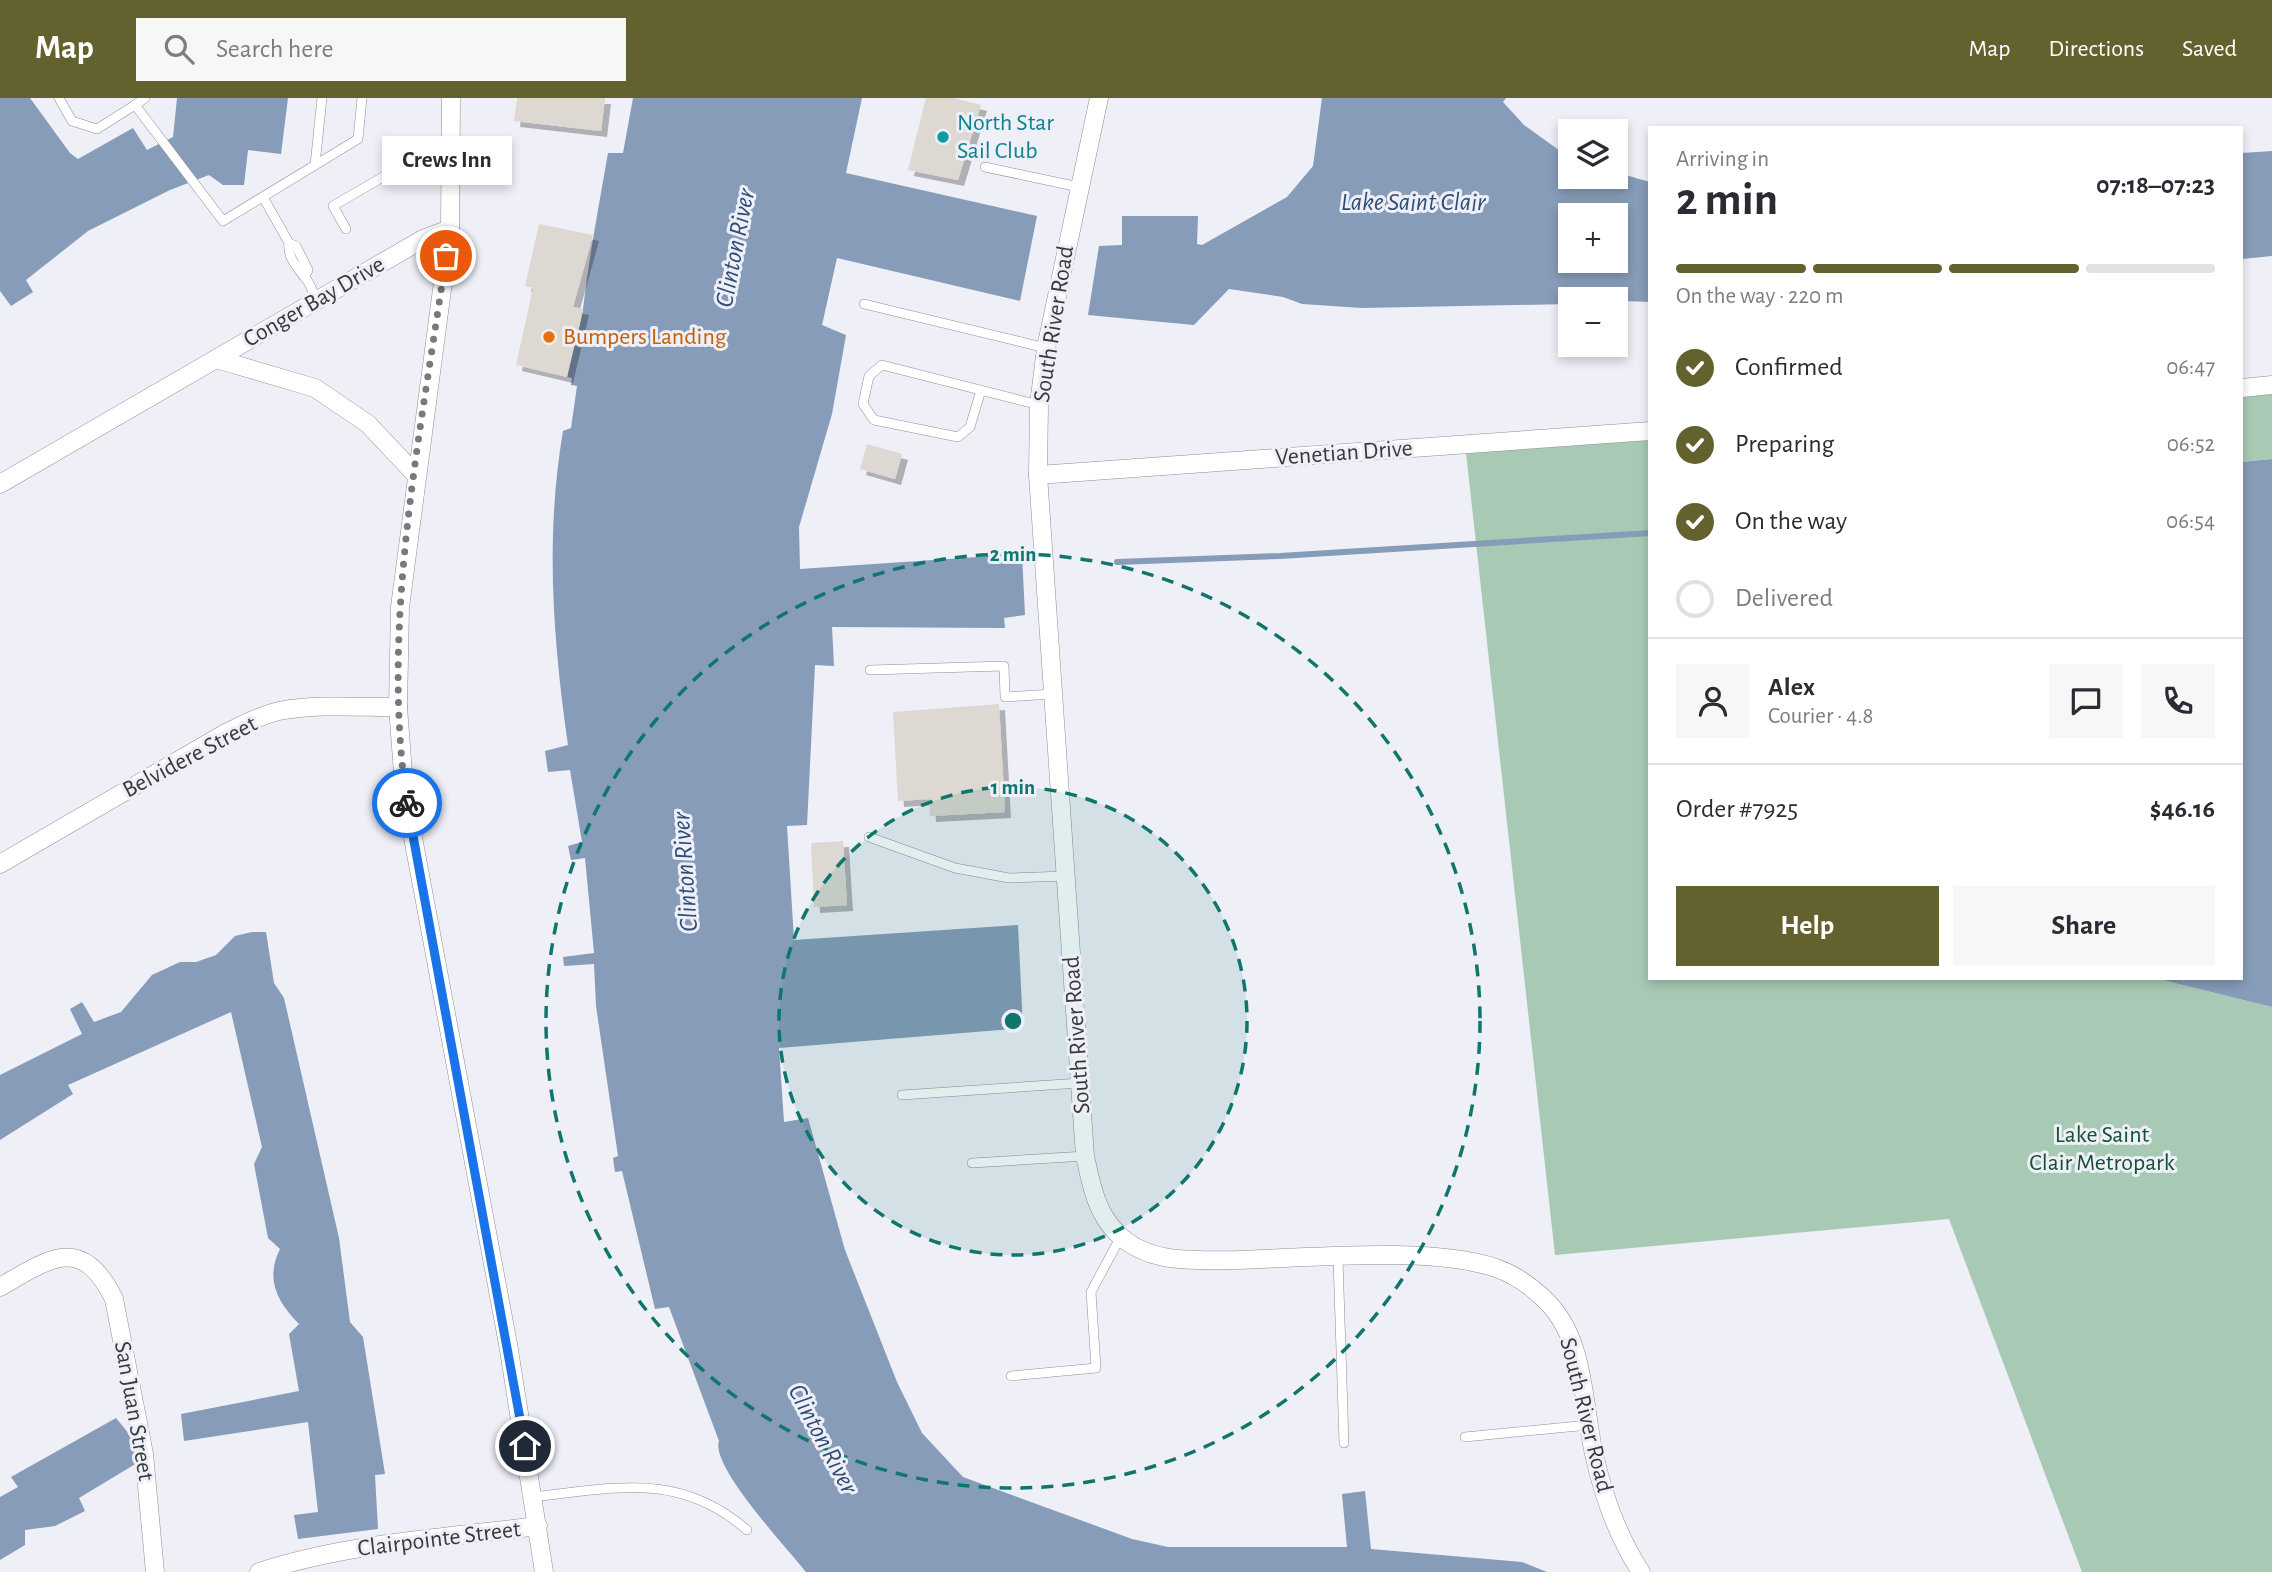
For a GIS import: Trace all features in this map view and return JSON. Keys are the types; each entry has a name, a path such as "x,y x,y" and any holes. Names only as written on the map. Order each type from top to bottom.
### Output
{"street":[{"path":"452,98 450,229 400,607 398,707 403,773 414,843 508,1344 544,1572"},
{"name":"South River Road","path":"1098,98 1045,348 1039,405 1038,475 1085,1156 1094,1194 1107,1220 1121,1237 1148,1254 1188,1260 1404,1256 1459,1260 1497,1269 1525,1283 1557,1314 1569,1336 1577,1360 1605,1494 1616,1526 1641,1572"},
{"name":"Conger Bay Drive","path":"0,484 423,239 450,229"},
{"name":"Conger Bay Drive","path":"216,359 315,388 368,424 416,475"},
{"path":"2243,388 2272,385"},
{"name":"Venetian Drive","path":"1038,475 1648,431"},
{"name":"Belvidere Street","path":"0,864 224,734 277,711 312,707 398,707"},
{"name":"San Juan Street","path":"0,1287 44,1261 65,1257 87,1261 103,1278 114,1299 144,1454 155,1572"},
{"name":"Clairpointe Street","path":"258,1572 303,1558 344,1551 538,1526"}],"lane":[{"path":"59,98 72,121 97,129 145,98"},
{"path":"315,165 322,98"},
{"path":"135,105 223,221 358,139 362,98"},
{"path":"346,229 333,206 412,160 451,154"},
{"path":"985,167 1079,187"},
{"path":"263,197 289,243 291,258 300,274 306,277 317,301"},
{"path":"864,304 1045,348"},
{"path":"981,390 970,427 958,437 874,420 863,404 869,376 882,365 981,390 1039,405"},
{"path":"870,670 1003,666 1005,696 1053,694"},
{"path":"869,837 918,856 968,870 1009,878 1066,876"},
{"path":"902,1095 1080,1083"},
{"path":"972,1163 1085,1156"},
{"path":"1011,1376 1096,1368 1091,1292 1121,1237"},
{"path":"1338,1258 1344,1443"},
{"path":"1465,1437 1590,1425"},
{"path":"533,1497 632,1486 660,1487 710,1503 747,1530"}],"green space":[{"path":"2272,392 2272,459 2243,462 2243,394"},
{"name":"Lake Saint Clair Metropark","path":"1648,439 1648,980 2162,980 2272,1007 2272,1572 2082,1572 1949,1219 1555,1255 1466,453"}],"water":[{"path":"0,98 30,98 70,153 78,159 133,128 147,150 173,137 177,98 288,98 281,154 248,150 244,185 223,185 209,175 170,190 88,231 26,280 33,292 11,306 0,291"},
{"name":"Clinton River","path":"633,98 862,98 846,173 1037,216 1020,301 837,258 822,325 846,335 832,414 799,527 800,569 1022,554 1025,615 1004,618 1005,628 832,627 834,666 815,665 807,825 787,826 794,940 1018,925 1023,1028 779,1048 784,1122 808,1118 845,1250 897,1382 922,1433 963,1477 1132,1539 1168,1547 1347,1547 1342,1494 1365,1491 1371,1549 1522,1562 1547,1572 806,1572 752,1507 726,1469 719,1453 719,1441 669,1307 655,1309 622,1171 615,1172 613,1158 618,1156 596,1006 594,964 564,966 563,957 594,953 585,858 571,860 568,846 582,842 570,770 548,772 545,751 568,745 558,667 553,588 557,471 563,431 571,428 577,386 571,385 572,378 567,377 582,318 608,153 623,153"},
{"name":"Lake Saint Clair","path":"1322,98 1506,98 1503,102 1524,125 1558,149 1558,189 1628,189 1628,176 1648,181 1648,302 1628,301 1628,287 1558,287 1558,304 1362,308 1302,304 1283,297 1229,289 1194,325 1088,315 1099,246 1122,245 1122,216 1198,216 1197,244 1202,245 1287,197 1313,166"},
{"path":"2272,151 2272,256 2243,259 2243,153"},
{"path":"2272,459 2272,1007 2162,980 2243,980 2243,462"},
{"path":"266,932 274,983 284,998 339,1238 350,1322 363,1337 385,1474 375,1475 378,1529 298,1539 294,1515 318,1512 308,1422 184,1441 181,1414 299,1391 289,1334 299,1324 279,1299 274,1280 280,1249 268,1238 254,1164 262,1147 231,1012 68,1085 73,1094 0,1140 0,1075 82,1034 70,1009 82,1002 94,1022 121,1012 152,975 180,962 196,962 216,955 235,936"},
{"path":"116,1418 130,1435 137,1463 79,1498 85,1511 55,1526 25,1530 25,1545 0,1560 0,1497 18,1487 11,1477"}],"building":[{"path":"517,98 605,98 601,131 514,121"},
{"name":"North Star Sail Club","path":"926,98 954,98 981,105 958,180 908,170"},
{"path":"539,224 593,235 573,307 583,309 567,377 516,365 533,288 525,286"},
{"path":"867,444 902,454 895,479 860,469"},
{"path":"999,704 1005,812 930,816 929,799 898,801 893,712"},
{"path":"843,841 847,905 814,907 811,843"}],"waterway":[{"path":"1117,562 1280,556 1648,533"}],"way so far":[{"path":"407,803 398,707 400,607 446,256"}],"place":[{"name":"North Star Sail Club","path":"943,137"},
{"name":"Crews Inn","path":"446,256"},
{"name":"Bumpers Landing","path":"549,337"}],"route":[{"path":"407,803 525,1446"}]}
